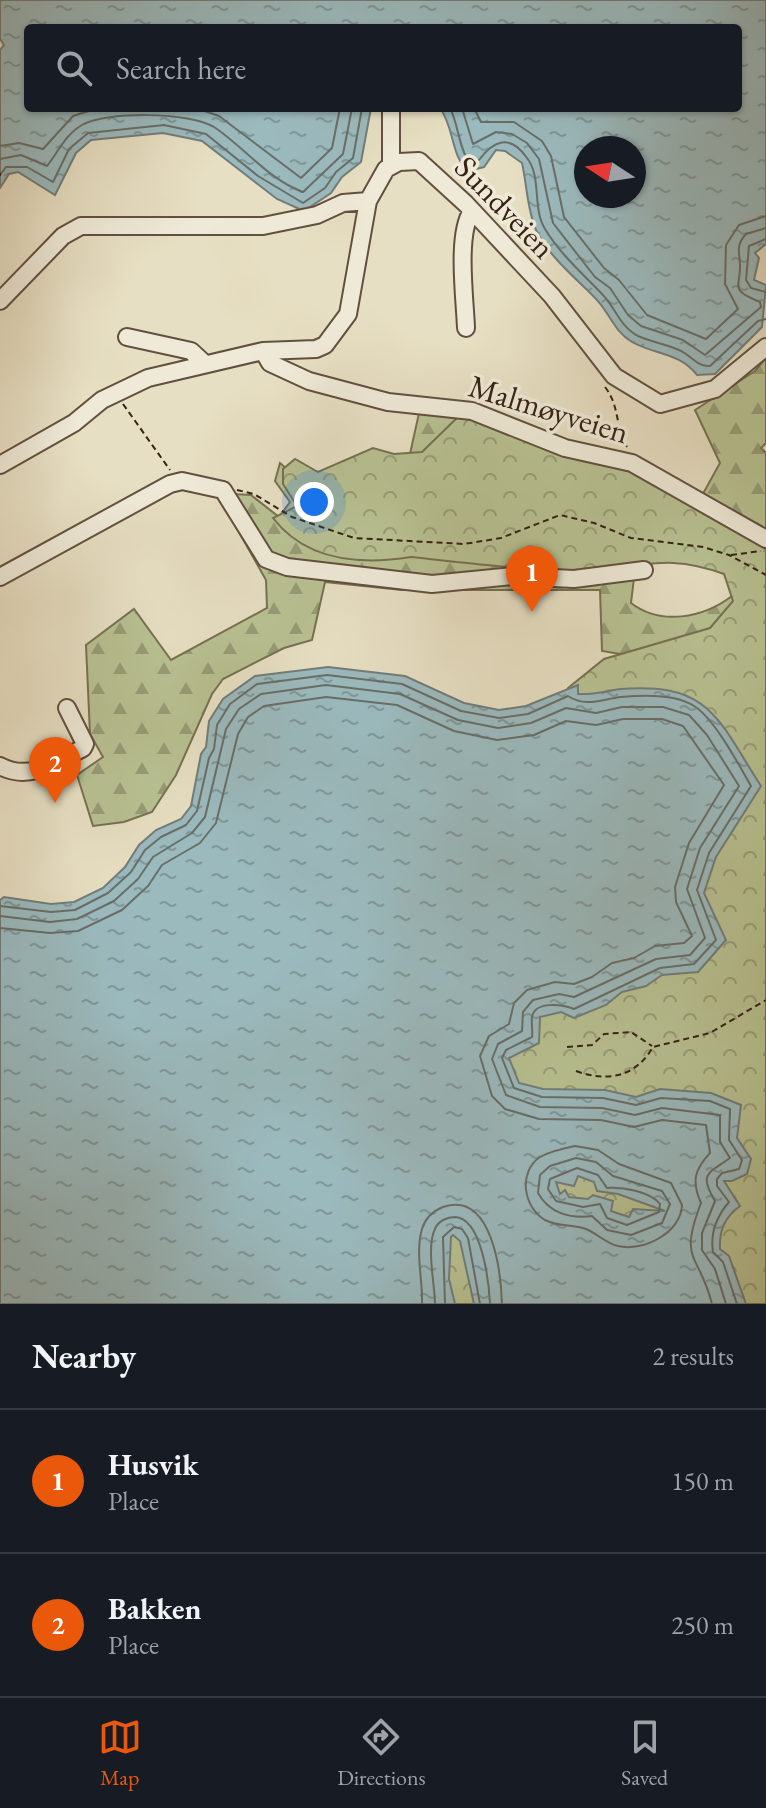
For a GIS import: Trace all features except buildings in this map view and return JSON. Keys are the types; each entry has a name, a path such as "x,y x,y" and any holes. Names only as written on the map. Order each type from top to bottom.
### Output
{"street":[{"path":"0,465 74,423 113,394 148,378 263,351 316,349 334,337 348,314 354,291 368,201 391,165 391,112"},
{"name":"Sundveien","path":"391,165 419,161 472,211 566,312 597,359 614,376 648,399 668,404 715,389 766,347"},
{"path":"0,301 63,236 81,226 263,226 317,215 343,203 368,201"},
{"path":"466,328 463,275 466,233 472,211"},
{"path":"127,337 191,351 204,363"},
{"name":"Malmøyveien","path":"263,351 270,363 309,381 388,402 472,411 565,448 632,463 758,527 766,539"},
{"path":"0,577 137,501 178,482 216,487 226,493 266,559 287,567 432,584 512,576 574,579 644,570"},
{"path":"0,766 29,773 83,748 85,744 67,708"}],"path":[{"path":"599,379 617,405 619,431 629,450"},
{"path":"120,400 178,482"},
{"path":"226,493 244,490 292,517 354,538 464,544 501,538 560,515 594,523 631,538 703,547 728,555 766,575"},
{"path":"728,555 766,551"},
{"path":"576,1071 592,1077 621,1075 643,1063 653,1047 710,1033 766,1000"},
{"path":"567,1047 592,1045 604,1034 631,1032 653,1047"}],"green space":[{"path":"766,358 766,443 761,448 766,453 766,768 644,658 602,651 600,590 402,590 325,582 312,640 284,648 223,679 212,694 176,775 152,812 124,822 93,826 77,775 103,757 90,734 86,645 134,609 171,660 267,608 266,580 227,511 233,494 251,495 279,517 290,502 275,481 280,463 295,476 408,463 419,413 455,417 490,427 694,510 720,463 695,410 755,371","holes":["685,560 728,573 732,596 708,610 668,617 655,615 631,603 635,570 646,563"]},
{"path":"460,415 589,462 629,467 766,545 766,1304 364,1304 568,688 604,659 710,628 733,601 724,574 703,567 653,563 562,570 411,557 354,560 336,557 301,543 273,518 297,506 283,484 283,469 295,459 318,472 373,448 394,454 422,452"}],"water":[{"path":"0,0 766,0 766,244 755,253 759,258 754,280 766,285 762,327 715,374 697,375 675,358 632,342 542,240 531,214 522,163 505,151 496,150 484,167 468,171 458,157 442,112 742,112 742,24 24,24 24,112 370,112 361,162 342,177 331,193 304,211 277,199 202,141 163,133 91,140 76,153 55,195 18,172 9,174 0,188 0,50 4,45 0,39"},
{"path":"328,667 405,676 464,703 499,710 526,706 578,685 578,694 651,688 694,699 722,724 761,786 716,857 704,893 726,940 698,972 662,975 646,986 622,992 606,1005 574,1018 561,1012 540,1017 539,1043 509,1058 519,1083 543,1089 605,1090 636,1097 660,1089 711,1093 741,1105 737,1138 751,1159 747,1174 724,1181 740,1206 724,1224 720,1249 729,1256 746,1304 474,1304 460,1241 453,1235 449,1279 455,1304 0,1304 0,900 4,897 51,904 74,902 103,888 125,867 139,845 156,830 181,819 191,806 201,754 206,747 209,721 223,699 255,676","holes":["578,1176 594,1182 597,1191 618,1194 665,1211 633,1209 629,1217 611,1211 613,1201 593,1195 588,1199 569,1197 565,1190 560,1194 556,1182 574,1186"]}],"place":[{"name":"Husvik","path":"532,612"},
{"name":"Bakken","path":"55,803"}]}
